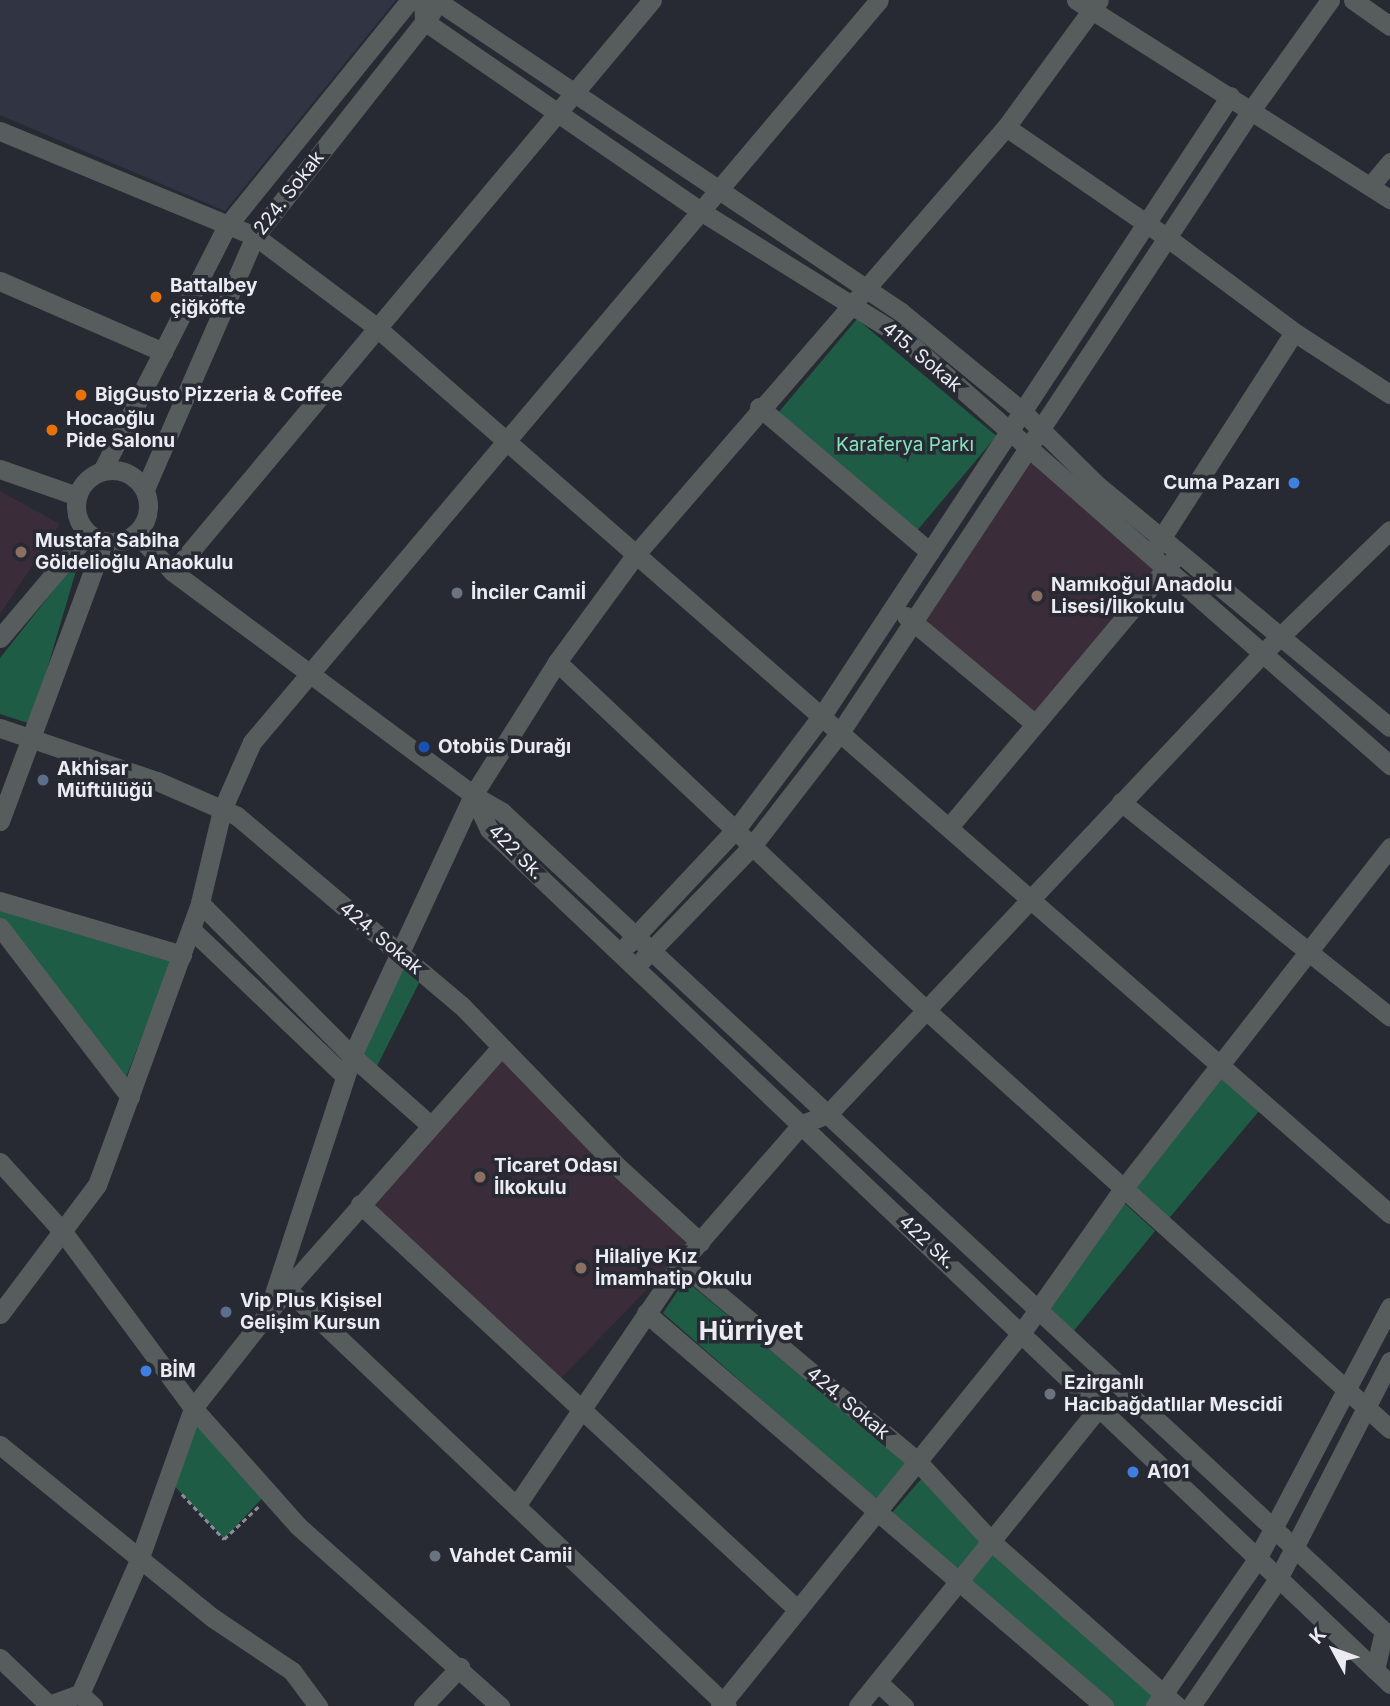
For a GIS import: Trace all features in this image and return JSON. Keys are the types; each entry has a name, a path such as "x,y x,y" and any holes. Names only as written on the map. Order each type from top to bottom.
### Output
{"street":[{"name":"224. Sokak","path":"102,471 227,226 410,0"},
{"path":"173,572 652,0"},
{"path":"0,1314 97,1185 200,903 222,810 252,742 879,0"},
{"path":"634,965 653,951 752,846 841,731 1170,239 1252,109 1330,0"},
{"path":"1353,0 1390,26"},
{"name":"224. Sokak","path":"145,489 255,236 424,21 435,1"},
{"name":"415. Sokak","path":"435,1 574,96 866,286 1023,412 1040,433 1280,638 1390,727"},
{"path":"268,1312 352,1056 473,795 557,662 636,554 759,408 1006,127 1089,3 1390,199"},
{"name":"415. Sokak","path":"424,21 702,212 853,302 901,336 1149,557 1390,765"},
{"path":"619,952 637,937 737,828 823,713 1010,432 1142,224 1230,96"},
{"path":"1006,127 1142,224 1170,239 1293,332 1390,394"},
{"path":"0,131 255,236 376,327 823,713 1030,899 1390,1214"},
{"path":"1371,185 1390,162"},
{"path":"0,281 163,352"},
{"path":"1149,557 1293,332"},
{"path":"759,408 930,552"},
{"path":"0,469 77,496"},
{"path":"102,471 127,472 145,489 148,513 136,534 126,540 96,537 78,519 77,496 90,477 102,471"},
{"path":"516,1506 681,1263 802,1124 828,1114 1262,654 1390,530"},
{"name":"422 Sk.","path":"136,534 173,572 473,795 502,811 1037,1308 1293,1551 1384,1631 1375,1670"},
{"path":"0,638 96,537"},
{"path":"0,821 96,537"},
{"path":"949,827 1180,552"},
{"path":"893,608 914,621 1035,724"},
{"path":"557,662 737,828 752,846 926,1010 1390,1429"},
{"name":"424. Sokak","path":"0,728 157,782 237,817 399,953 501,1047 617,1166 701,1242"},
{"name":"422 Sk.","path":"473,795 489,828 1023,1332 1390,1684"},
{"path":"1121,802 1390,1017"},
{"path":"287,1289 724,1705 1023,1332 1037,1308 1123,1189 1390,847"},
{"path":"0,901 182,955"},
{"path":"200,903 352,1056 429,1124"},
{"path":"0,927 130,1097"},
{"path":"191,929 345,1076"},
{"path":"0,1658 49,1706 88,1702 193,1408 287,1289 429,1124 501,1047"},
{"path":"0,1162 63,1232 193,1408 298,1526 460,1667 500,1706"},
{"path":"360,1204 580,1412 798,1610"},
{"name":"424. Sokak","path":"681,1263 918,1462 993,1543 1166,1702"},
{"path":"1166,1702 1257,1559 1390,1307"},
{"path":"646,1313 1104,1706"},
{"path":"1191,1706 1278,1579 1390,1361"},
{"path":"859,1706 880,1684 1100,1406"},
{"path":"0,1445 213,1618 292,1671 318,1706"},
{"path":"423,1706 460,1667"},
{"path":"880,1684 904,1706"}],"path":[{"path":"168,1479 224,1539 270,1495"}],"shaded area":[{"path":"0,0 396,0 225,211 0,115"},
{"name":"Namıkoğul Anadolu Lisesi/İlkokulu","path":"1028,450 1165,571 1035,724 914,621"},
{"name":"Mustafa Sabiha Göldelioğlu Anaokulu","path":"0,491 60,524 0,614"},
{"path":"501,1056 693,1241 556,1384 363,1198"}],"green space":[{"name":"Karaferya Parkı","path":"857,319 996,436 912,536 773,419"},
{"path":"80,557 31,724 0,714 0,658"},
{"path":"0,908 172,959 125,1080 0,920"},
{"path":"403,965 420,981 377,1066 352,1056"},
{"path":"1221,1077 1260,1110 1169,1219 1130,1186"},
{"path":"1122,1201 1155,1231 1072,1333 1045,1308"},
{"path":"685,1280 907,1464 877,1501 663,1313"},
{"path":"193,1408 268,1492 224,1539 168,1479"},
{"path":"922,1478 984,1543 960,1570 891,1514"},
{"path":"995,1552 1155,1694 1148,1706 1111,1706 970,1582"}],"place":[{"name":"Battalbey çiğköfte","path":"156,297"},
{"name":"BigGusto Pizzeria & Coffee","path":"81,395"},
{"name":"Hocaoğlu Pide Salonu","path":"52,430"},
{"name":"Cuma Pazarı","path":"1294,483"},
{"name":"Mustafa Sabiha Göldelioğlu Anaokulu","path":"21,552"},
{"name":"İnciler Camiİ","path":"457,593"},
{"name":"Namıkoğul Anadolu Lisesi/İlkokulu","path":"1037,596"},
{"name":"Otobüs Durağı","path":"424,747"},
{"name":"Akhisar Müftülüğü","path":"43,780"},
{"name":"Ticaret Odası İlkokulu","path":"480,1177"},
{"name":"Hilaliye Kız İmamhatip Okulu","path":"581,1268"},
{"name":"Vip Plus Kişisel Gelişim Kursun","path":"226,1312"},
{"name":"BİM","path":"146,1371"},
{"name":"Ezirganlı Hacıbağdatlılar Mescidi","path":"1050,1394"},
{"name":"A101","path":"1133,1472"},
{"name":"Vahdet Camii","path":"435,1556"}],"district":[{"name":"Hürriyet","path":"751,1331"}]}
